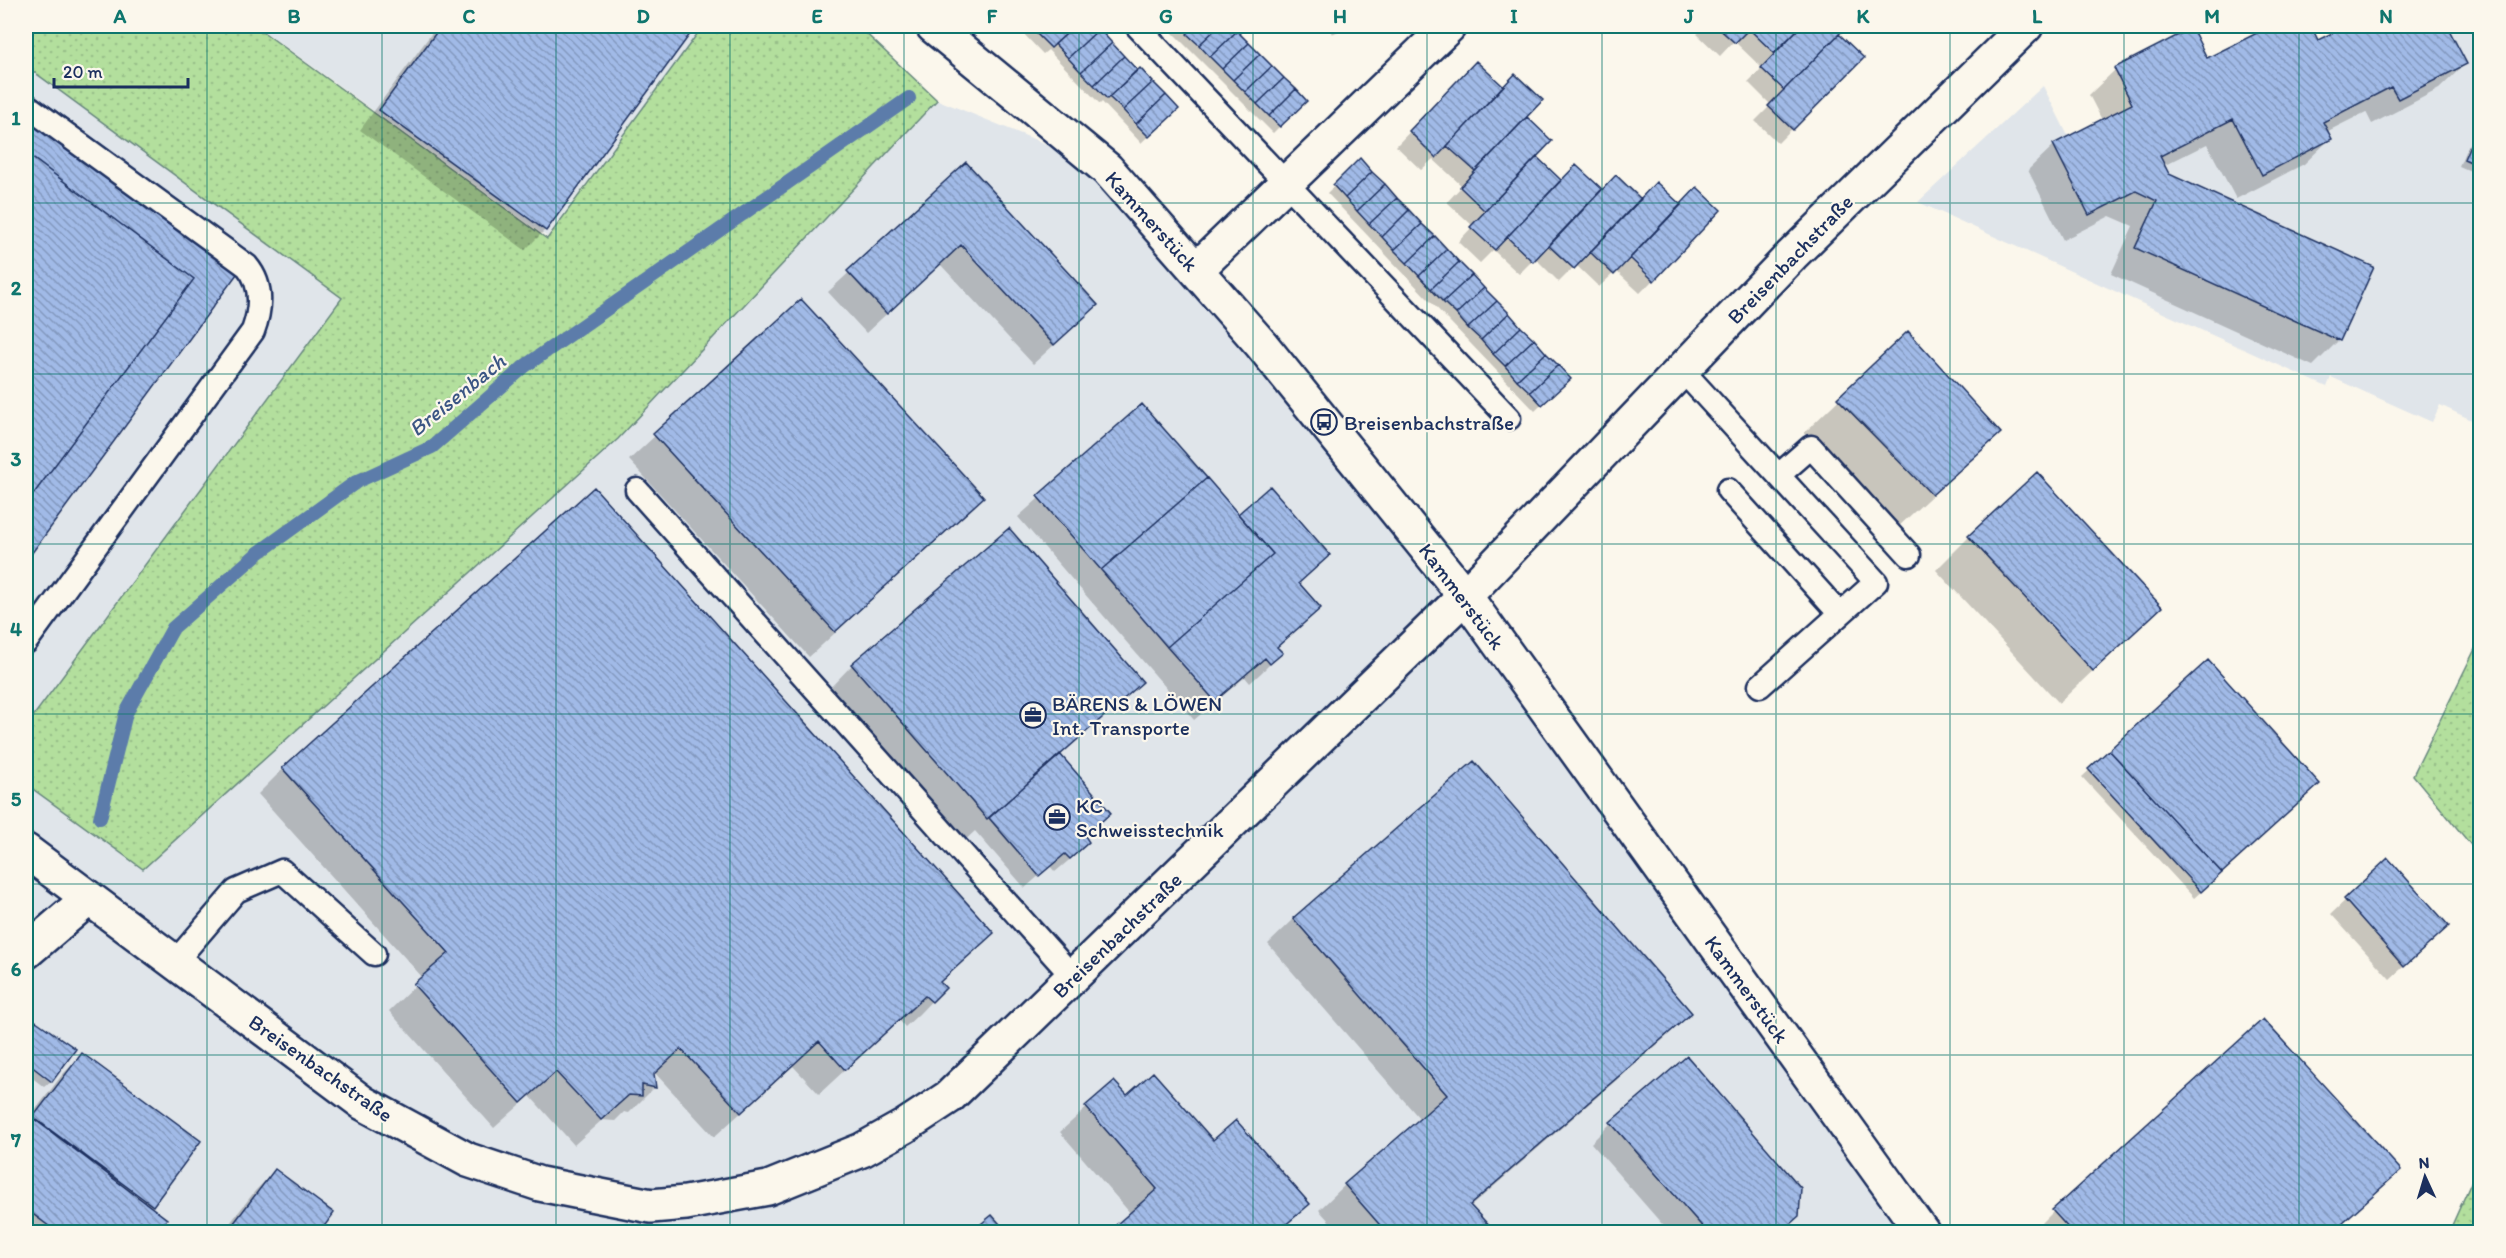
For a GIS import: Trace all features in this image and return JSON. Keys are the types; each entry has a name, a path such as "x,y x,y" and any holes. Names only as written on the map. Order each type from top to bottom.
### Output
{"street":[{"name":"Kammerstück","path":"933,26 1107,169 1261,344 1465,597 1918,1231"},
{"path":"1196,270 1449,26"},
{"name":"Breisenbachstraße","path":"26,851 363,1103 468,1160 540,1184 651,1206 686,1203 768,1188 862,1150 905,1126 949,1097 1465,597 1792,255 2025,26"},
{"path":"26,952 89,898"}],"lane":[{"path":"1137,26 1509,418"},
{"path":"26,105 247,266 258,285 259,303 253,331 26,642"},
{"path":"1682,370 1876,582 1761,686"},
{"path":"1779,475 1811,447 1909,555"},
{"path":"637,490 1073,977"},
{"path":"1728,490 1840,614"},
{"path":"175,962 237,891 282,871 374,954"}],"shaded area":[{"path":"257,26 703,26 547,237"},
{"path":"2271,26 2311,26 2318,40 2346,26 2367,26 2369,30 2378,26 2480,26 2480,424 2440,405 2432,422 2331,377 2327,387 1918,202 2043,86 2068,136 2131,104 2114,68 2192,28 2207,58"},
{"path":"26,66 342,298 26,726"},
{"path":"938,100 1107,169 1261,344 1922,1232 26,1232 26,784 143,869 618,439"}],"green space":[{"path":"26,26 255,26 547,239 703,26 858,26 937,100 618,439 143,869 26,784 26,726 342,298 26,66"},
{"path":"2480,639 2480,856 2413,775"},
{"path":"2480,1155 2480,1232 2449,1232 2478,1167"}],"building":[{"path":"441,26 696,26 546,231 379,110"},
{"path":"1047,26 1075,26 1051,48 1037,34"},
{"path":"1075,26 1095,26 1099,29 1068,58 1055,44"},
{"path":"1195,26 1219,26 1199,45 1187,34"},
{"path":"1219,26 1232,26 1237,31 1210,57 1199,45"},
{"path":"1716,26 1752,26 1735,43"},
{"path":"1752,26 1801,26 1774,53 1749,29"},
{"path":"1801,26 1847,26 1784,90 1761,68"},
{"path":"2271,26 2311,26 2318,40 2346,26 2367,26 2369,30 2378,26 2447,26 2467,64 2398,99 2391,87 2323,122 2332,139 2262,175 2233,119 2160,156 2169,174 2374,267 2340,341 2135,248 2157,201 2136,191 2089,215 2053,144 2132,104 2114,68 2192,28 2207,58"},
{"path":"1099,29 1112,43 1081,72 1068,58"},
{"path":"1237,31 1249,43 1222,69 1210,57"},
{"path":"1839,34 1864,58 1793,130 1768,106"},
{"path":"1112,43 1124,56 1094,85 1081,72"},
{"path":"1249,43 1260,54 1233,80 1222,69"},
{"path":"1260,54 1272,66 1245,92 1233,80"},
{"path":"1124,56 1137,70 1107,99 1094,85"},
{"path":"1476,61 1503,86 1436,158 1409,131"},
{"path":"1272,66 1284,78 1257,104 1245,92"},
{"path":"1140,68 1153,82 1123,110 1109,97"},
{"path":"1515,74 1543,100 1475,171 1447,146"},
{"path":"1284,78 1296,89 1269,116 1257,104"},
{"path":"1153,82 1166,95 1136,124 1123,110"},
{"path":"26,89 251,255 26,561 26,504 194,279 26,153"},
{"path":"1296,89 1307,101 1280,127 1269,116"},
{"path":"1166,95 1179,109 1149,137 1136,124"},
{"path":"1527,117 1552,141 1485,211 1460,187"},
{"path":"2473,138 2480,141 2480,166 2464,159"},
{"path":"26,153 194,279 26,504"},
{"path":"1537,157 1561,180 1495,250 1470,227"},
{"path":"1360,158 1372,172 1345,198 1333,185"},
{"path":"966,162 1098,305 1054,345 961,245 887,314 847,271"},
{"path":"1576,165 1602,189 1533,262 1507,237"},
{"path":"1372,172 1385,184 1357,211 1345,198"},
{"path":"1616,175 1641,199 1574,269 1549,246"},
{"path":"1656,182 1681,205 1614,275 1590,252"},
{"path":"1385,184 1397,198 1369,224 1357,211"},
{"path":"1697,187 1721,210 1654,281 1630,258"},
{"path":"1397,198 1409,210 1382,237 1369,224"},
{"path":"1409,210 1422,224 1394,250 1382,237"},
{"path":"1422,224 1435,236 1407,263 1394,250"},
{"path":"1435,236 1447,249 1419,276 1407,263"},
{"path":"1447,249 1459,262 1431,289 1419,276"},
{"path":"1459,262 1472,275 1443,302 1431,289"},
{"path":"1472,275 1484,288 1456,314 1443,302"},
{"path":"1484,288 1497,301 1468,328 1456,314"},
{"path":"801,299 984,497 835,632 653,434"},
{"path":"1497,301 1509,313 1481,340 1468,328"},
{"path":"1509,313 1521,327 1493,354 1481,340"},
{"path":"1521,327 1534,339 1505,366 1493,354"},
{"path":"1908,331 2001,433 1932,495 1837,398"},
{"path":"1534,339 1546,353 1517,380 1505,366"},
{"path":"1546,353 1558,365 1530,392 1517,380"},
{"path":"1558,365 1571,379 1542,405 1530,392"},
{"path":"1142,404 1207,478 1101,570 1037,496"},
{"path":"2037,472 2162,607 2093,671 1968,536"},
{"path":"1207,478 1273,554 1167,647 1101,570"},
{"path":"1270,486 1330,555 1299,583 1321,608 1277,647 1283,653 1270,664 1265,658 1215,701 1167,647 1273,554 1238,514"},
{"path":"594,487 994,933 940,982 946,988 932,1002 925,996 845,1070 819,1041 741,1113 681,1049 654,1074 656,1088 642,1085 642,1096 629,1095 601,1120 556,1072 521,1103 413,984 449,953 282,768"},
{"path":"1009,528 1143,682 987,819 851,664"},
{"path":"2208,660 2320,784 2222,873 2109,750"},
{"path":"2109,750 2222,873 2201,892 2088,769"},
{"path":"1060,754 1111,813 1085,836 1089,842 1070,859 1065,854 1039,876 989,818"},
{"path":"1474,761 1692,1013 1470,1205 1495,1232 1386,1232 1344,1184 1447,1095 1293,918"},
{"path":"2388,858 2449,926 2404,967 2344,899"},
{"path":"2263,1019 2401,1170 2332,1232 2072,1232 2052,1210"},
{"path":"36,1021 76,1049 52,1082 26,1062 26,1035"},
{"path":"82,1053 201,1141 153,1206 33,1117"},
{"path":"1687,1056 1801,1188 1799,1216 1781,1232 1707,1232 1610,1122"},
{"path":"1153,1072 1213,1140 1236,1120 1310,1204 1277,1232 1108,1232 1157,1189 1085,1106 1114,1081 1127,1095"},
{"path":"26,1113 167,1219 157,1232 57,1232 26,1209"},
{"path":"275,1169 334,1213 320,1232 227,1232"},
{"path":"992,1215 1007,1232 971,1232"}],"waterway":[{"name":"Breisenbach","path":"100,818 126,713 173,628 257,554 356,482 432,447 525,366 909,98"}],"place":[{"name":"Breisenbachstraße","path":"1324,422"},
{"name":"BÄRENS & LÖWEN Int. Transporte","path":"1033,715"},
{"name":"KC Schweisstechnik","path":"1057,817"}]}
